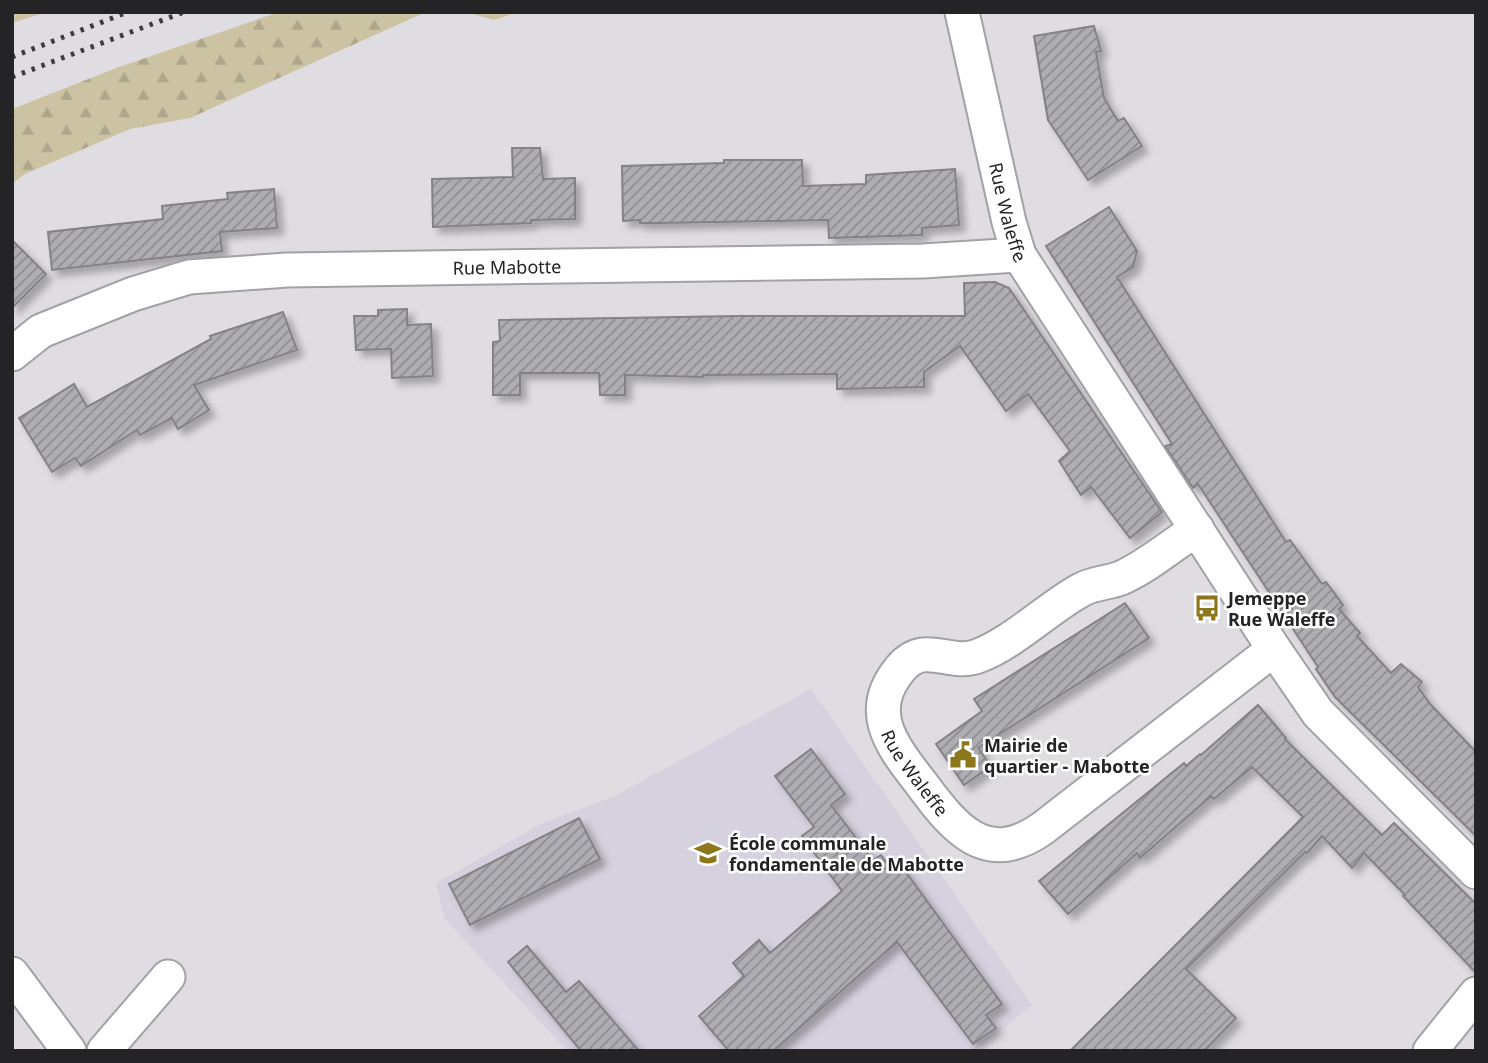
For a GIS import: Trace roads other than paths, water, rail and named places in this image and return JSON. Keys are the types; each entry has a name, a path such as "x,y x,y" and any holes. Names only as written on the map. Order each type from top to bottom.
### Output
{"street":[{"name":"Rue Waleffe","path":"962,12 1009,222 1019,255 1318,713 1476,872"},
{"name":"Rue Mabotte","path":"12,354 41,331 133,294 189,277 287,270 923,261 1019,255"},
{"name":"Rue Waleffe","path":"1197,529 1123,577 1083,589 981,655 959,659 921,654 907,661 897,672 884,701 883,715 890,741 951,822 976,839 989,843 1012,844 1031,837 1274,649"},
{"path":"12,974 69,1051"},
{"path":"104,1051 169,977"},
{"path":"1430,1051 1476,994"}],"railway":[{"path":"12,57 128,12"},
{"path":"12,77 184,12"}],"place":[{"name":"Jemeppe Rue Waleffe","path":"1207,608"},
{"name":"Mairie de quartier - Mabotte","path":"963,755"},
{"name":"École communale fondamentale de Mabotte","path":"708,853"}]}
